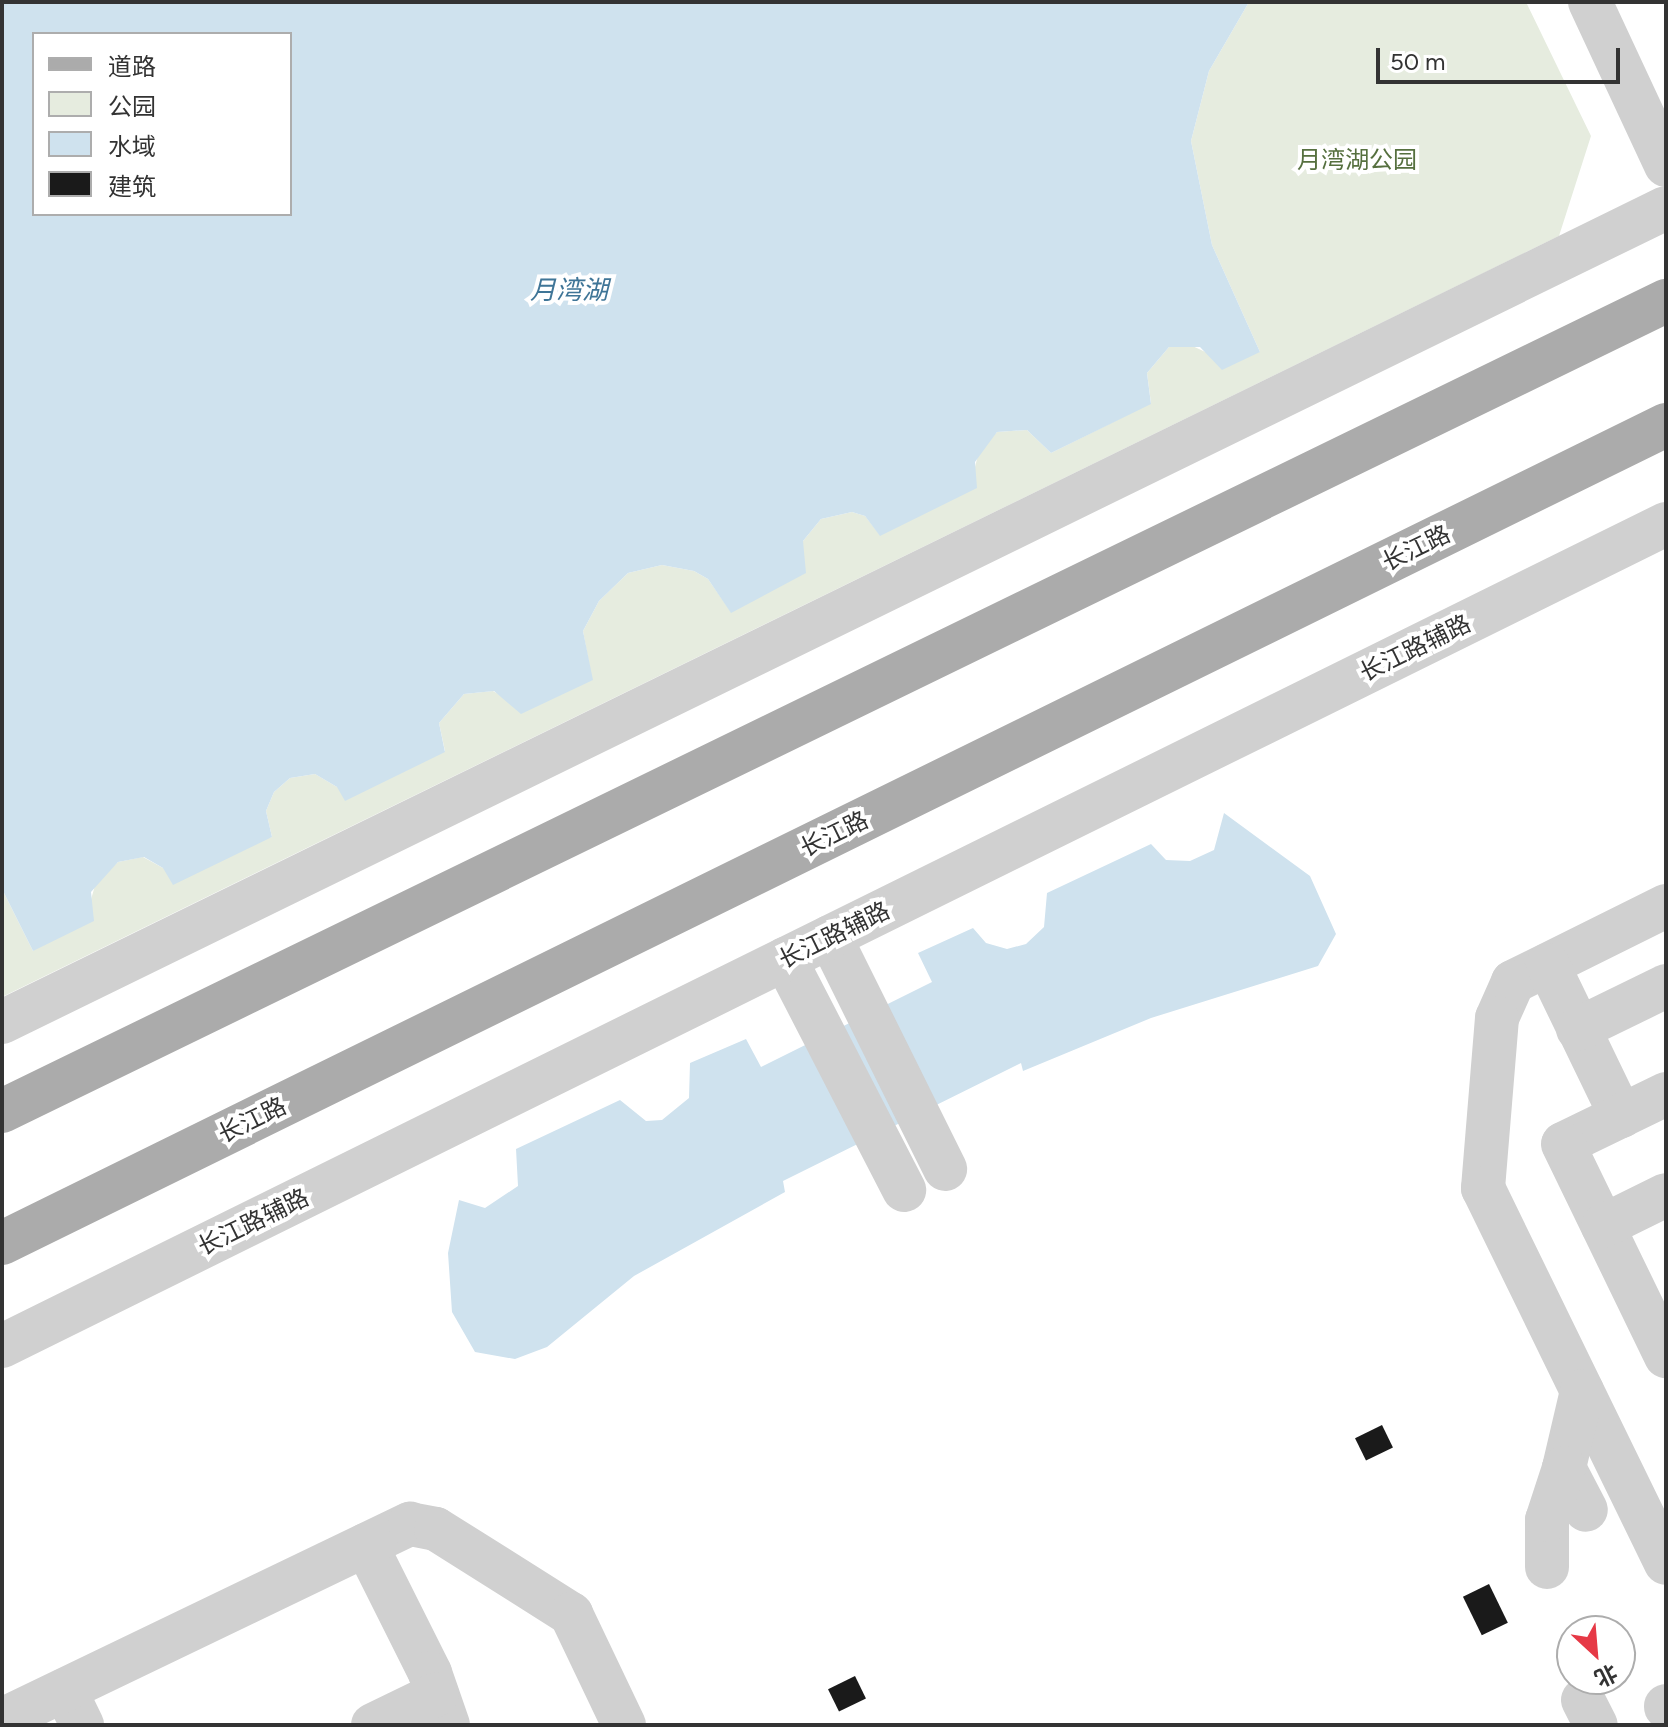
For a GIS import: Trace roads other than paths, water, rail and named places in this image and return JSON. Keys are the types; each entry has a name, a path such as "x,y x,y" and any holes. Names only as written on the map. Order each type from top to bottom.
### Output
{"main road":[{"path":"2,1111 1666,301"},
{"name":"长江路","path":"2,1243 1666,425"}],"street":[{"path":"1590,2 1666,165"},
{"path":"2,1022 1666,208"},
{"name":"长江路辅路","path":"2,1346 1666,524"},
{"path":"1666,906 1513,982 1497,1018 1483,1188 1666,1563"},
{"path":"830,937 945,1169"},
{"path":"785,959 904,1190"},
{"path":"1548,965 1621,1116"},
{"path":"1578,1029 1666,986"},
{"path":"1666,1094 1563,1144 1603,1226 1655,1306 1666,1356"},
{"path":"1603,1226 1666,1195"},
{"path":"1547,1567 1547,1520 1564,1468 1582,1391"},
{"path":"1564,1468 1586,1510"},
{"path":"2,1720 73,1708 366,1545 410,1524 436,1529 571,1614 624,1725"},
{"path":"366,1545 442,1709 373,1725"}],"water":[{"name":"月湾湖","path":"2,2 1249,2 1209,71 1191,141 1212,245 1260,352 1222,370 1200,347 1169,347 1147,373 1151,404 1051,453 1027,430 997,432 975,462 977,488 880,536 865,516 852,512 821,519 803,541 806,573 731,613 708,579 694,571 662,565 628,573 599,601 583,631 593,680 521,714 494,691 464,694 439,723 445,752 345,801 337,787 315,774 290,778 274,792 266,811 272,837 173,885 163,868 144,857 118,862 91,892 94,921 33,951 2,889"},
{"path":"1224,813 1310,876 1336,934 1318,966 1151,1018 1023,1071 1021,1063 783,1181 785,1192 634,1276 547,1347 515,1359 475,1352 452,1312 448,1253 459,1200 485,1208 518,1186 516,1149 620,1100 646,1121 662,1120 689,1098 690,1063 746,1039 761,1067 932,982 918,953 973,928 986,943 1007,949 1026,944 1044,927 1047,893 1151,844 1166,860 1190,861 1214,850"}],"park label":[{"name":"月湾湖公园","path":"1357,160"}]}
